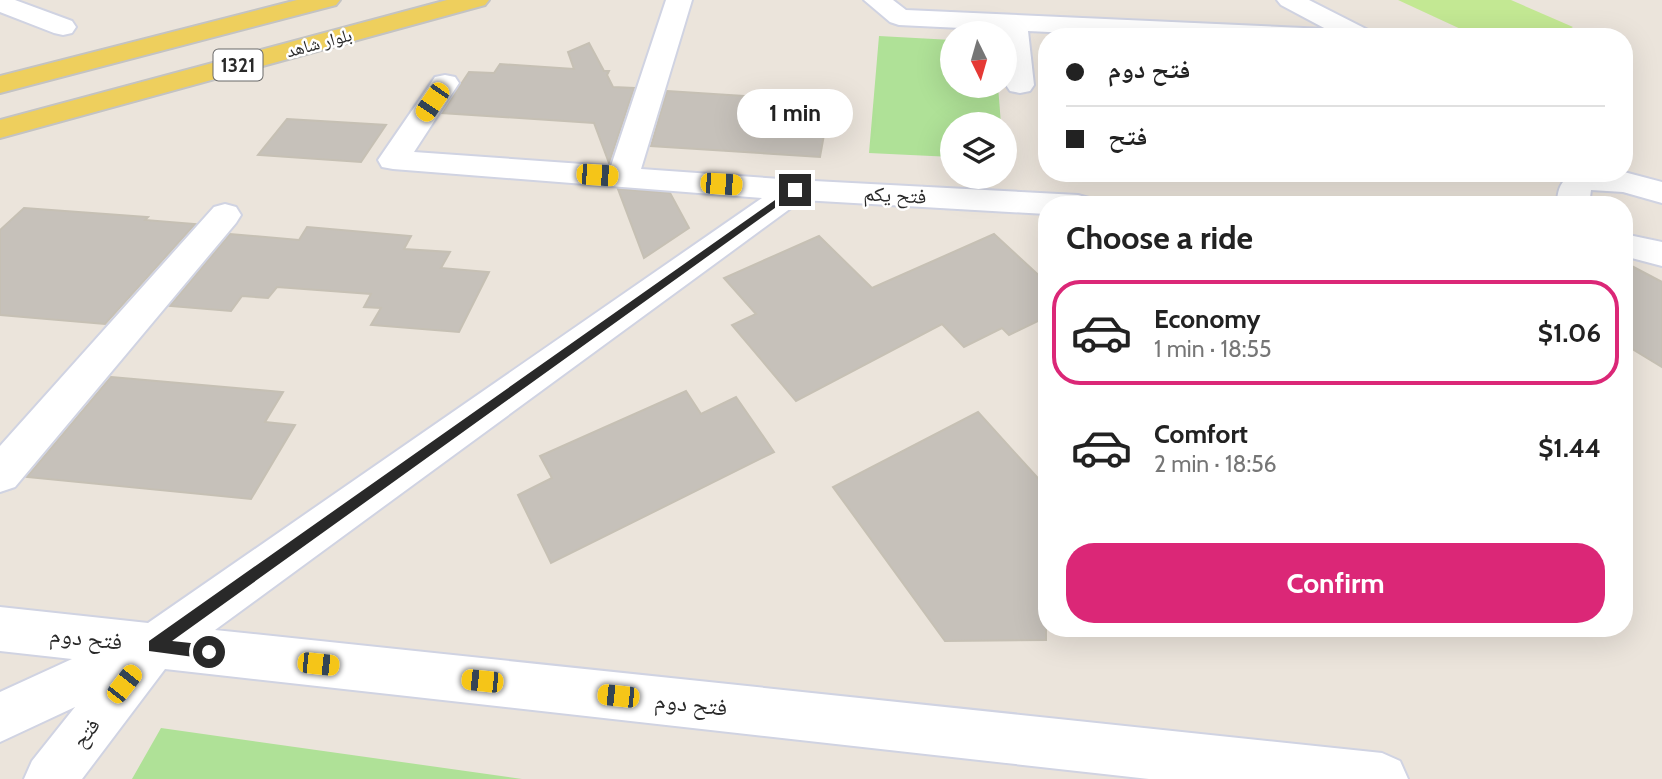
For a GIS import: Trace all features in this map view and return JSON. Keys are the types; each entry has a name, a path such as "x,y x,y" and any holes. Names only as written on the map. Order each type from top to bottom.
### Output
{"main road":[{"name":"بلوار شاهد","path":"0,85 327,0"},
{"name":"بلوار شاهد","path":"0,129 476,0"}],"street":[{"path":"623,177 679,0"},
{"path":"877,0 899,17 991,21"},
{"path":"1290,0 1344,28"},
{"path":"0,2 63,27"},
{"path":"1016,21 1039,12 1175,28"},
{"path":"1017,54 1020,85"},
{"name":"فتح یکم","path":"445,83 393,160 795,190 1038,203"},
{"path":"1571,196 1575,188 1585,182"},
{"path":"1630,182 1662,193"},
{"name":"فتح","path":"50,779 154,646 795,190"},
{"path":"0,475 225,215"},
{"path":"1633,247 1662,254"},
{"name":"فتح دوم","path":"0,629 1382,779"},
{"path":"0,717 154,646"}],"green space":[{"path":"1398,0 1511,0 1573,27 1571,28 1459,28"},
{"path":"879,36 940,39 940,98 999,98 1000,112 940,112 940,156 869,153"},
{"path":"161,728 522,779 132,779"}],"building":[{"path":"589,43 604,71 609,71 607,75 613,87 634,88 609,163 594,123 442,113 469,72 494,73 500,64 574,69 568,52"},
{"path":"667,91 808,100 804,116 827,118 820,157 651,146"},
{"path":"287,119 386,125 361,162 258,155"},
{"path":"618,189 670,193 689,228 644,258"},
{"path":"24,208 148,217 145,220 195,224 105,324 0,315 0,230"},
{"path":"307,227 411,236 404,249 450,252 441,268 489,272 459,332 371,325 381,308 364,307 371,294 277,287 268,298 242,296 231,311 170,306 230,234 299,240"},
{"path":"994,234 1038,275 1038,321 1009,335 1002,328 964,347 942,324 796,401 732,325 756,314 724,278 819,236 872,288"},
{"path":"1633,267 1662,282 1662,367 1633,349"},
{"path":"111,377 283,392 265,422 295,425 251,499 27,477"},
{"path":"686,391 701,414 736,397 774,452 551,563 518,495 552,478 540,456"},
{"path":"978,412 1038,478 1038,637 1046,637 1046,640 945,641 833,487"}],"route":[{"path":"209,652 154,646 795,190"}]}
